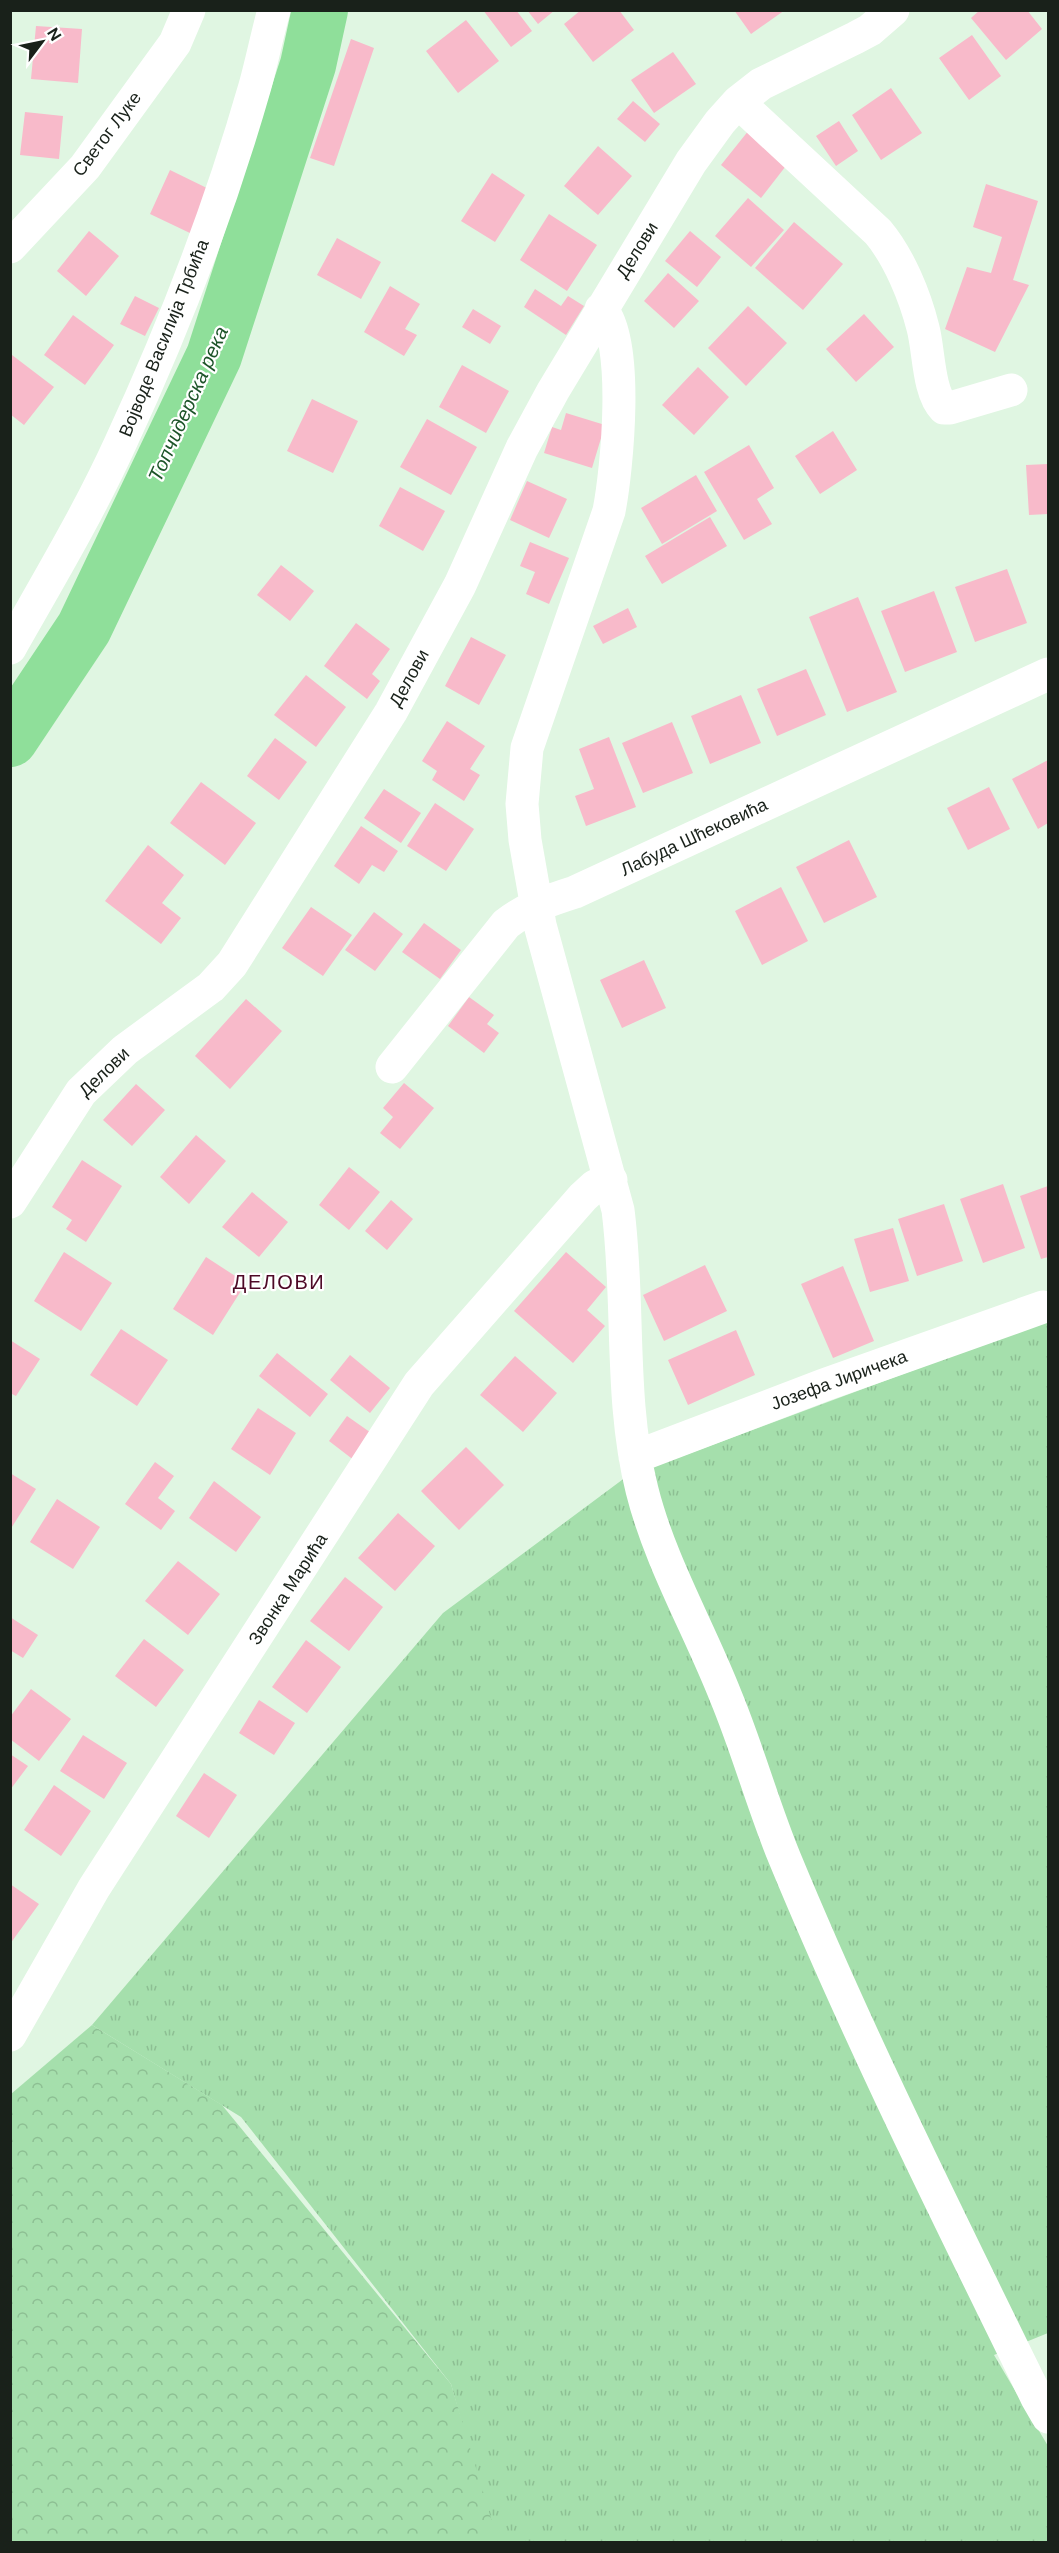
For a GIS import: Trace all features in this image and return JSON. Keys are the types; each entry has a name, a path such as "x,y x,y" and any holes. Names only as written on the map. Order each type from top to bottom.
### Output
{"street":[{"name":"Светог Луке","path":"10,247 85,167 175,43 189,10"},
{"name":"Војводе Василија Трбића","path":"10,648 92,501 120,445 162,350 199,256 240,138 273,10"},
{"name":"Делови","path":"10,1202 81,1092 125,1050 210,987 232,964 391,712 460,585 522,448 601,309 691,162 720,122 738,102 762,84 870,30 893,10"},
{"path":"738,102 878,232 893,249 919,314 939,403 944,408 950,408 1011,390"},
{"path":"601,309 610,324 617,356 619,396 614,488 609,511 527,748 522,804 525,840 536,904 577,1064 618,1210 622,1243 628,1402 635,1457 648,1511 664,1556 727,1698 783,1856 846,2002 1048,2417"},
{"name":"Лабуда Шћековића","path":"392,1067 507,924 536,904 575,892 1048,674"},
{"name":"Звонка Марића","path":"10,2035 94,1888 419,1384 583,1197 595,1186 611,1180"},
{"name":"Јозефа Јиричека","path":"635,1457 824,1384 1043,1307"}],"green space":[{"path":"1048,1320 1048,2333 994,2355 1048,2446 1048,2542 495,2542 451,2384 241,2117 92,2025 443,1613 626,1477"},
{"path":"92,2025 222,2105 451,2384 498,2542 11,2542 11,2094"}],"building":[{"path":"483,10 516,10 532,31 511,47"},
{"path":"527,10 555,10 538,24"},
{"path":"581,10 619,10 634,30 593,62 564,24"},
{"path":"734,10 785,10 751,34"},
{"path":"980,10 1027,10 1042,29 1006,60 971,18"},
{"path":"466,20 499,61 458,93 426,51"},
{"path":"36,26 82,29 78,83 31,79"},
{"path":"972,35 1001,76 969,100 939,58"},
{"path":"351,39 374,48 334,166 310,158"},
{"path":"673,52 696,84 654,113 631,80"},
{"path":"891,88 922,133 881,160 852,115"},
{"path":"633,101 660,124 645,142 617,119"},
{"path":"25,112 63,116 59,159 20,155"},
{"path":"839,121 858,151 836,166 816,136"},
{"path":"749,130 789,162 761,198 721,165"},
{"path":"598,146 632,176 598,215 564,186"},
{"path":"170,170 213,191 192,234 150,214"},
{"path":"492,173 525,195 495,242 461,221"},
{"path":"986,184 1038,201 1013,280 1029,285 995,352 945,329 967,267 991,273 1002,237 973,227"},
{"path":"748,198 784,230 751,267 715,236"},
{"path":"549,214 597,245 567,291 520,260"},
{"path":"794,222 843,264 803,310 755,268"},
{"path":"89,231 119,256 86,296 57,271"},
{"path":"690,231 721,257 697,287 665,261"},
{"path":"337,238 381,262 361,299 317,275"},
{"path":"668,273 699,301 674,328 644,301"},
{"path":"390,286 420,304 405,329 417,335 404,356 364,332"},
{"path":"535,289 561,306 568,296 584,306 566,335 524,307"},
{"path":"135,296 159,308 145,336 120,324"},
{"path":"748,306 787,343 746,386 708,348"},
{"path":"473,309 501,326 490,344 462,327"},
{"path":"864,314 894,347 856,382 826,349"},
{"path":"73,315 114,345 85,385 44,355"},
{"path":"12,355 54,387 24,425 10,414 10,357"},
{"path":"462,365 509,391 486,433 439,407"},
{"path":"698,367 729,397 694,435 662,405"},
{"path":"312,399 358,421 333,473 287,451"},
{"path":"566,413 605,425 592,468 544,453 552,427 561,430"},
{"path":"427,419 477,447 451,495 400,467"},
{"path":"833,431 857,470 820,494 795,456"},
{"path":"749,445 774,488 757,499 772,524 744,540 704,472"},
{"path":"1048,464 1048,514 1029,515 1026,465"},
{"path":"696,475 717,511 662,544 641,508"},
{"path":"527,481 567,499 549,538 510,520"},
{"path":"400,487 445,511 423,551 379,526"},
{"path":"710,517 727,546 662,584 645,556"},
{"path":"530,542 569,558 549,604 526,594 535,572 520,566"},
{"path":"281,565 314,591 290,621 257,595"},
{"path":"1007,569 1027,623 975,642 955,587"},
{"path":"934,591 957,652 905,672 881,611"},
{"path":"858,597 897,692 847,712 809,617"},
{"path":"628,608 637,627 603,644 593,626"},
{"path":"356,623 390,649 372,674 380,681 367,699 324,666"},
{"path":"471,637 506,655 479,705 445,686"},
{"path":"806,669 826,715 777,736 757,689"},
{"path":"306,675 346,707 316,747 274,715"},
{"path":"741,695 761,743 710,764 691,716"},
{"path":"447,721 485,746 470,769 480,775 464,801 432,780 437,771 422,761"},
{"path":"672,722 693,773 643,793 622,743"},
{"path":"609,737 636,807 586,826 575,796 594,789 579,749"},
{"path":"275,738 307,762 279,800 247,776"},
{"path":"1048,760 1048,823 1038,829 1012,779"},
{"path":"201,782 256,823 225,865 170,823"},
{"path":"989,787 1010,829 968,850 947,808"},
{"path":"384,789 421,813 401,843 364,818"},
{"path":"435,803 474,829 446,871 407,846"},
{"path":"361,826 398,851 384,872 372,865 359,884 334,866"},
{"path":"849,840 877,897 824,923 796,867"},
{"path":"148,845 184,875 162,903 181,918 161,944 105,901"},
{"path":"781,887 808,941 762,965 735,911"},
{"path":"311,907 352,935 323,976 282,948"},
{"path":"374,912 403,934 375,971 345,950"},
{"path":"424,923 461,950 440,979 402,952"},
{"path":"644,960 666,1008 622,1028 600,980"},
{"path":"469,997 494,1015 487,1024 499,1033 484,1053 448,1026"},
{"path":"246,999 282,1031 230,1089 195,1056"},
{"path":"404,1083 434,1108 400,1149 380,1133 393,1117 383,1108"},
{"path":"136,1084 165,1110 132,1146 103,1120"},
{"path":"196,1135 226,1161 189,1204 160,1177"},
{"path":"82,1160 122,1186 86,1242 66,1229 72,1220 52,1207"},
{"path":"349,1167 380,1192 349,1230 319,1205"},
{"path":"1003,1184 1025,1248 983,1263 960,1199"},
{"path":"1048,1186 1048,1257 1041,1259 1020,1196"},
{"path":"252,1192 288,1222 259,1257 222,1227"},
{"path":"391,1200 413,1219 387,1250 365,1231"},
{"path":"944,1204 963,1261 917,1276 898,1219"},
{"path":"893,1228 909,1281 870,1292 854,1239"},
{"path":"64,1252 112,1283 81,1331 34,1301"},
{"path":"566,1252 606,1287 587,1310 605,1326 573,1363 514,1311"},
{"path":"206,1257 246,1283 213,1335 173,1309"},
{"path":"705,1265 727,1311 664,1341 643,1295"},
{"path":"843,1266 874,1341 833,1358 801,1284"},
{"path":"121,1329 168,1360 137,1406 90,1375"},
{"path":"736,1330 755,1375 688,1405 668,1360"},
{"path":"10,1340 40,1359 16,1396 10,1393"},
{"path":"277,1353 328,1394 310,1417 259,1376"},
{"path":"350,1355 390,1388 370,1413 330,1380"},
{"path":"515,1356 557,1393 523,1432 480,1395"},
{"path":"258,1408 296,1433 270,1475 231,1449"},
{"path":"347,1416 374,1435 355,1461 329,1441"},
{"path":"466,1447 504,1485 459,1530 421,1491"},
{"path":"155,1462 174,1476 158,1498 175,1511 161,1530 125,1504"},
{"path":"10,1473 36,1489 10,1530"},
{"path":"214,1481 261,1517 236,1552 189,1518"},
{"path":"57,1499 100,1527 73,1569 30,1542"},
{"path":"398,1513 435,1546 395,1591 358,1558"},
{"path":"178,1561 220,1594 188,1635 145,1601"},
{"path":"345,1577 383,1607 349,1651 310,1621"},
{"path":"10,1617 38,1635 23,1658 10,1650"},
{"path":"144,1639 184,1670 156,1707 115,1676"},
{"path":"306,1640 341,1667 307,1713 272,1687"},
{"path":"31,1689 71,1719 39,1761 10,1739 10,1717"},
{"path":"259,1700 295,1723 274,1755 239,1733"},
{"path":"83,1735 127,1763 104,1799 60,1771"},
{"path":"10,1754 28,1766 10,1790"},
{"path":"204,1773 237,1795 209,1838 176,1816"},
{"path":"54,1785 91,1811 61,1856 24,1830"},
{"path":"10,1884 39,1904 10,1944"}],"waterway":[{"name":"Топчидерска река","path":"10,739 84,628 214,356 308,65 320,10"}],"district":[{"name":"ДЕЛОВИ","path":"279,1282"}]}
